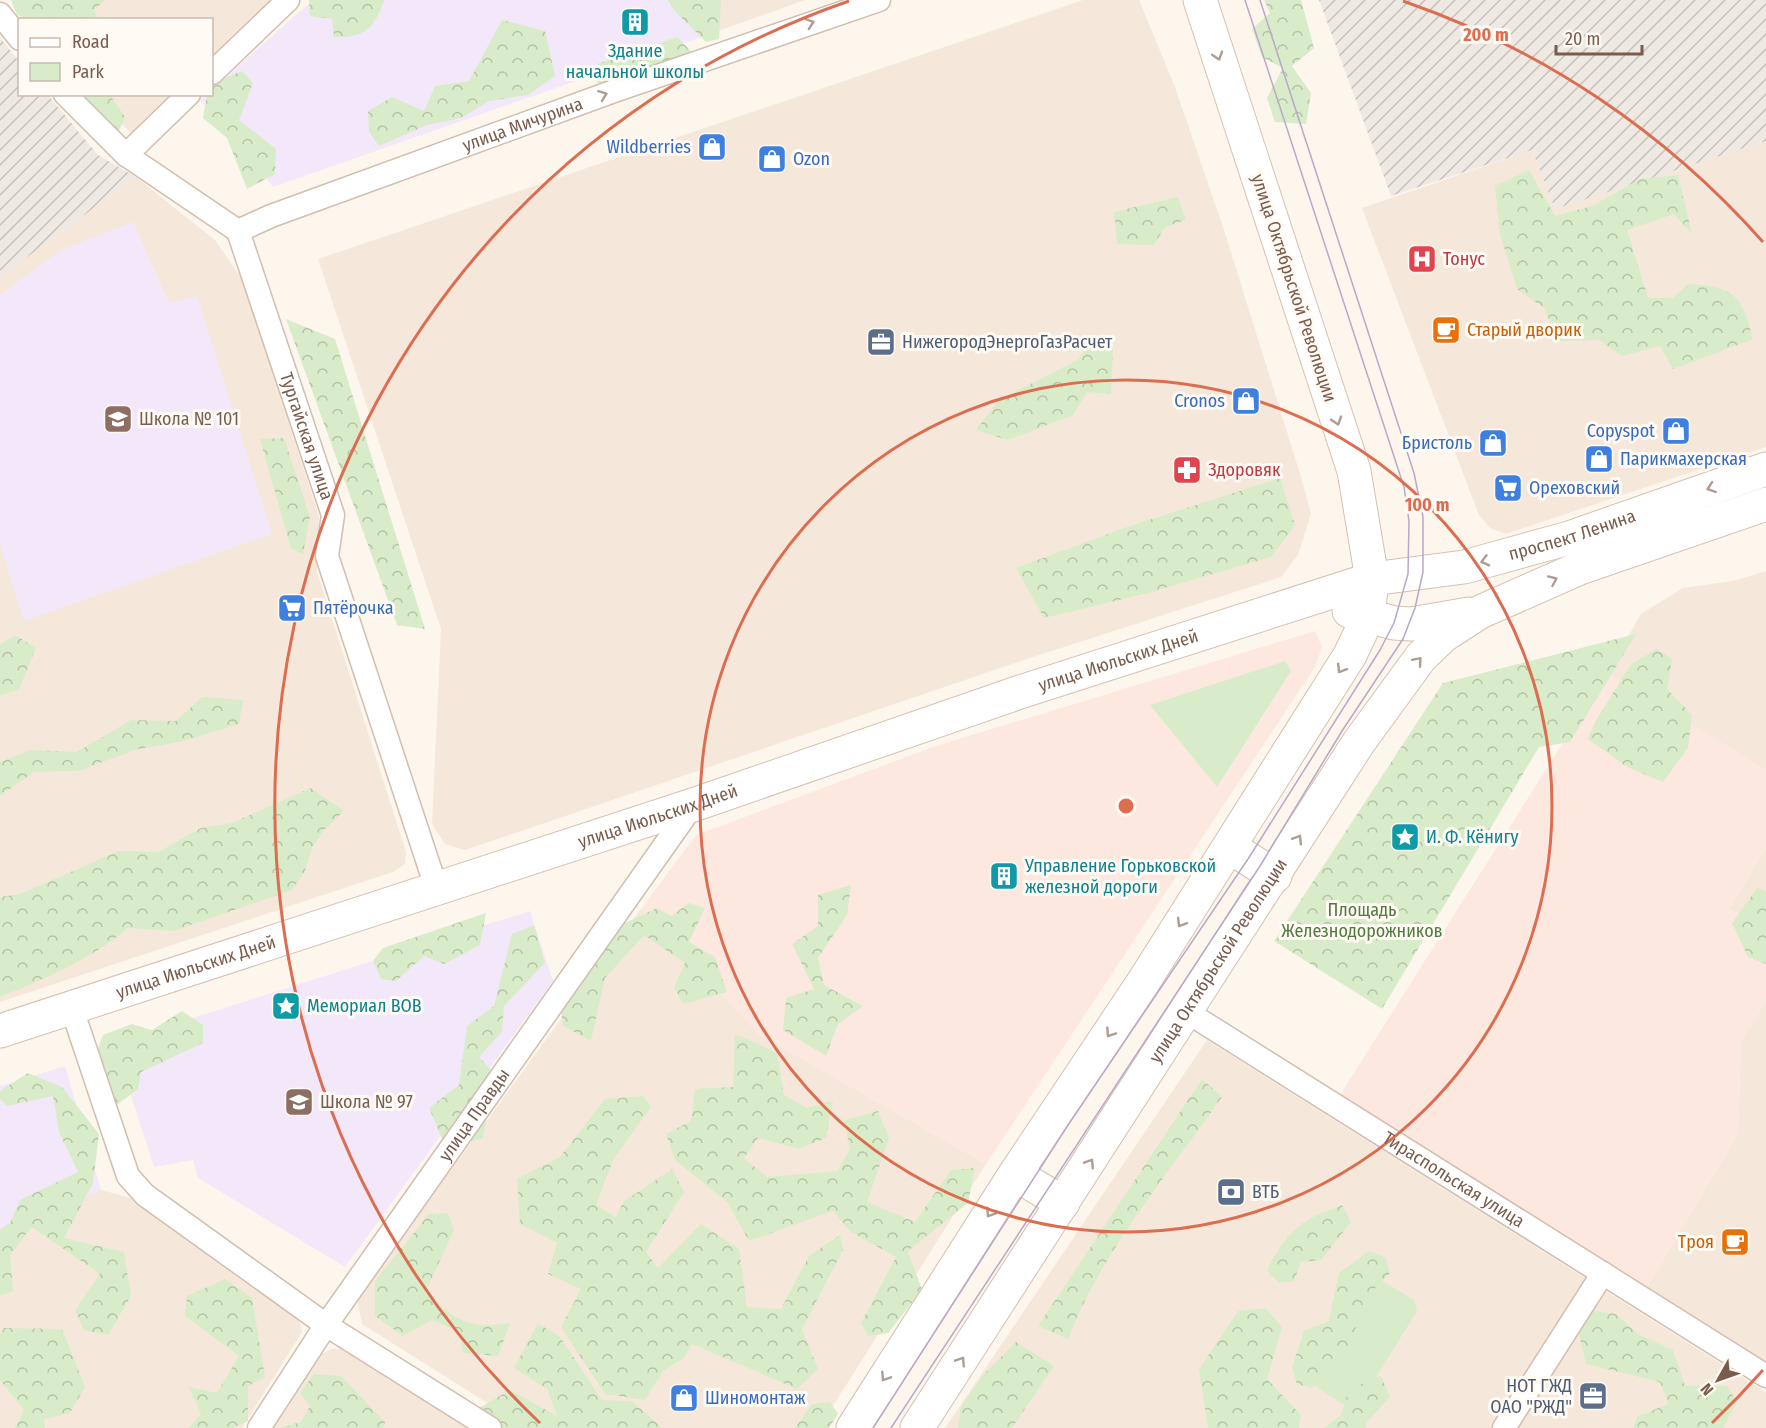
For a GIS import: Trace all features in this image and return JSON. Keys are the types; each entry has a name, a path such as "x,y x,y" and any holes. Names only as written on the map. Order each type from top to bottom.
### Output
{"main road":[{"name":"улица Октябрьской Революции","path":"853,1428 1015,1174 1230,847 1350,655 1368,617 1372,579 1354,471 1200,0"},
{"name":"проспект Ленина","path":"1372,579 1464,567 1569,538 1766,468"},
{"name":"проспект Ленина","path":"1480,612 1580,568 1766,504"},
{"name":"улица Июльских Дней","path":"0,1031 693,805 1020,692 1372,579"},
{"path":"1372,579 1402,602 1415,608 1480,612"},
{"path":"1312,600 1394,623 1411,624 1480,612"},
{"name":"улица Октябрьской Революции","path":"917,1428 1275,876 1359,742 1409,673 1443,636 1480,612"},
{"path":"1230,847 1275,876"},
{"name":"Тираспольская улица","path":"1142,984 1187,1012"},
{"path":"1015,1174 1063,1203"}],"street":[{"path":"213,72 288,0"},
{"name":"улица Мичурина","path":"238,231 271,216 617,90 879,0"},
{"path":"0,14 18,36"},
{"path":"67,96 126,155 238,231"},
{"path":"126,155 187,96"},
{"name":"Тургайская улица","path":"238,231 333,515 327,556 436,887"},
{"name":"улица Правды","path":"260,1428 326,1325 693,805"},
{"path":"72,1009 128,1176 146,1195 326,1325 490,1428"},
{"name":"Тираспольская улица","path":"1187,1012 1766,1376"},
{"path":"1503,1428 1603,1273"}],"shaded area":[{"path":"13,0 273,0 213,58 213,18 27,18"},
{"path":"313,0 697,0 710,34 273,187 200,100 205,96 213,96 213,88"},
{"path":"697,0 805,0 710,34"},
{"path":"1083,0 1139,0 1175,87 1225,233 1311,514 1298,555 1281,577 1033,657 465,850 445,844 432,824 441,629 318,259"},
{"path":"1319,0 1766,0 1766,141 1555,209 1532,150 1391,196"},
{"path":"0,38 18,60 18,96 49,96 98,155 136,177 0,277"},
{"path":"94,96 173,96 133,135"},
{"path":"1766,141 1766,447 1506,534 1490,528 1479,515 1362,208 1532,150 1555,208"},
{"path":"136,177 215,240 242,279 319,516 317,572 406,852 405,864 393,872 0,1002 0,277"},
{"name":"Школа № 101","path":"133,222 169,303 197,296 272,534 24,621 0,545 0,295 59,251"},
{"path":"1766,571 1766,770 1607,673 1641,614 1683,588 1733,581"},
{"path":"1315,631 1322,647 1315,667 986,1164 759,1034 641,909 696,835 936,746"},
{"path":"1607,673 1766,770 1766,848 1729,909 1766,932 1766,1001 1741,1042 1738,1134 1647,1287 1340,1095"},
{"path":"1766,848 1766,932 1729,909"},
{"path":"641,909 759,1034 986,1164 819,1428 527,1428 362,1324 357,1299"},
{"name":"Школа № 97","path":"530,911 553,981 345,1267 198,1178 193,1160 154,1167 114,1043"},
{"path":"1766,1001 1766,1363 1647,1287 1738,1134 1741,1041"},
{"path":"1207,1040 1766,1392 1766,1428 945,1428"},
{"path":"65,1066 101,1190 21,1225 0,1254 0,1086"},
{"path":"101,1190 135,1199 297,1312 302,1332 242,1428 0,1428 0,1254 21,1225"},
{"path":"332,1349 344,1349 468,1428 270,1428 316,1357"}],"green space":[{"path":"11,0 105,0 94,10 98,18 24,18 17,15"},
{"path":"309,0 384,0 376,18 367,30 353,36 334,37 332,19 310,16"},
{"path":"668,0 721,0 719,39 706,42 674,10"},
{"path":"1264,0 1301,0 1314,48 1292,66 1311,93 1306,124 1275,122 1267,98 1283,68 1262,57 1252,29 1270,13"},
{"path":"502,20 545,31 555,76 528,95 489,101 461,118 427,125 379,146 369,132 368,111 392,97 424,111 435,86 469,81"},
{"path":"677,37 691,51 677,72 609,90 593,79 597,64"},
{"path":"242,71 253,83 239,120 276,149 275,174 247,189 227,138 203,118 207,96 213,96 213,83"},
{"path":"79,96 111,96 125,117 119,131 77,102"},
{"path":"1529,170 1555,216 1592,206 1640,179 1678,175 1692,234 1674,214 1627,230 1648,298 1673,298 1688,284 1716,287 1734,296 1740,303 1753,339 1673,369 1660,346 1622,356 1599,340 1557,341 1545,309 1517,289 1500,234 1495,186"},
{"path":"1178,197 1186,220 1165,227 1154,245 1117,244 1114,212"},
{"path":"286,319 335,339 425,629 397,625"},
{"path":"1091,340 1113,348 1111,394 1087,392 1073,415 1008,440 976,430 999,400 1079,359"},
{"path":"284,438 310,517 303,554 291,549 260,439"},
{"path":"1280,478 1295,525 1271,557 1144,594 1044,618 1016,568 1124,528"},
{"name":"Площадь Железнодорожников","path":"1636,634 1570,742 1539,747 1382,1009 1274,941 1443,683"},
{"path":"15,635 36,648 19,689 0,696 0,644"},
{"path":"1657,649 1672,659 1667,689 1692,715 1688,748 1663,782 1627,767 1588,739 1595,722 1631,664"},
{"path":"1285,661 1291,671 1217,787 1150,705"},
{"path":"202,697 243,700 239,724 180,742 138,749 78,771 34,772 0,796 0,762 31,750 77,752 131,720 176,721"},
{"path":"311,788 344,811 324,830 312,848 305,871 292,890 173,931 128,928 83,959 0,997 0,897 20,894 119,851 158,852 201,828 232,823"},
{"path":"851,885 847,915 818,958 824,985 863,1006 838,1024 826,1056 783,1030 786,998 814,989 792,944 818,926 818,895"},
{"path":"1757,888 1766,891 1766,964 1748,957 1732,923"},
{"path":"689,903 705,908 689,942 715,957 727,992 683,1004 674,987 685,963 644,935 605,978 591,1041 563,1026 560,1004 612,929 657,908 671,916"},
{"path":"486,913 480,945 444,964 424,956 396,981 381,979 373,961 383,948"},
{"path":"534,925 545,963 504,1006 502,1032 479,1057 495,1074 483,1138 446,1148 429,1108 459,1085 467,1026 494,1006 512,934"},
{"path":"182,1011 203,1025 203,1043 141,1072 138,1089 118,1104 96,1103 90,1069 103,1035 132,1024 152,1030"},
{"path":"735,1034 777,1053 784,1095 807,1108 833,1101 826,1138 799,1149 758,1138 744,1158 767,1177 838,1171 850,1149 844,1120 878,1111 889,1138 867,1202 915,1222 951,1170 975,1168 968,1203 908,1251 922,1290 888,1333 868,1336 861,1323 896,1257 851,1232 833,1211 749,1241 727,1202 675,1160 666,1134 691,1121 695,1089 733,1087"},
{"path":"28,1073 62,1087 99,1134 93,1183 64,1238 124,1252 131,1296 108,1335 84,1330 75,1310 100,1274 32,1227 10,1255 13,1291 0,1296 0,1229 10,1223 20,1200 78,1172 59,1132 53,1096 7,1106 0,1099 0,1091"},
{"path":"1202,1079 1222,1097 1117,1244 1082,1306 1068,1339 1038,1326"},
{"path":"643,1096 651,1107 613,1160 596,1205 616,1217 623,1202 672,1169 684,1192 646,1252 658,1268 701,1224 739,1249 747,1307 781,1309 809,1256 840,1235 843,1250 802,1329 818,1369 797,1389 692,1344 684,1358 663,1371 645,1400 605,1394 561,1327 581,1289 548,1274 557,1243 520,1224 517,1179 560,1157 605,1099"},
{"path":"1342,1205 1351,1222 1321,1260 1301,1262 1294,1281 1279,1283 1267,1270 1289,1236 1305,1222"},
{"path":"448,1213 454,1230 425,1293 463,1321 483,1325 510,1323 498,1356 463,1353 460,1332 432,1320 403,1336 375,1316 375,1281 429,1214"},
{"path":"1369,1251 1386,1258 1390,1273 1364,1300 1347,1359 1312,1388 1297,1384 1292,1367 1304,1331 1329,1321 1339,1273"},
{"path":"1372,1275 1414,1300 1417,1311 1359,1405 1350,1408 1308,1382"},
{"path":"225,1279 252,1298 265,1377 248,1386 248,1421 232,1428 189,1428 201,1414 189,1387 217,1393 239,1356 185,1316 187,1296"},
{"path":"1265,1308 1282,1327 1267,1379 1301,1415 1299,1428 1208,1428 1199,1369 1238,1311"},
{"path":"1589,1310 1616,1314 1638,1334 1673,1350 1685,1386 1727,1386 1737,1402 1723,1428 1633,1428 1637,1417 1668,1404 1660,1382 1586,1364 1578,1329"},
{"path":"538,1323 560,1337 602,1400 632,1401 662,1428 479,1428 479,1408 510,1390 557,1416 547,1389 514,1368"},
{"path":"4,1328 62,1329 85,1387 70,1413 44,1419 45,1428 15,1428 24,1410 0,1380 0,1335"},
{"path":"1016,1342 1054,1366 1012,1428 958,1428 961,1406 983,1375"},
{"path":"314,1374 341,1376 385,1422 383,1428 279,1428 301,1422 310,1406 300,1393"},
{"path":"1381,1376 1390,1397 1366,1423 1366,1428 1324,1428 1341,1415 1349,1389"},
{"path":"830,1402 838,1414 829,1428 795,1428 812,1404"}],"tram line":[{"path":"873,1428 1068,1125 1248,859 1380,650 1394,623 1408,574 1409,521 1404,487 1245,0"},
{"path":"891,1428 1260,866 1342,731 1403,639 1415,608 1423,572 1423,517 1414,473 1260,0"}],"place":[{"name":"Здание начальной школы","path":"635,22"},
{"name":"Wildberries","path":"712,147"},
{"name":"Ozon","path":"772,159"},
{"name":"Тонус","path":"1422,259"},
{"name":"Старый дворик","path":"1446,330"},
{"name":"НижегородЭнергоГазРасчет","path":"881,342"},
{"name":"Cronos","path":"1246,401"},
{"name":"Школа № 101","path":"118,419"},
{"name":"Copyspot","path":"1676,431"},
{"name":"Бристоль","path":"1493,443"},
{"name":"Парикмахерская","path":"1599,459"},
{"name":"Здоровяк","path":"1187,470"},
{"name":"Ореховский","path":"1508,488"},
{"name":"Пятёрочка","path":"292,608"},
{"name":"И. Ф. Кёнигу","path":"1405,837"},
{"name":"Управление Горьковской железной дороги","path":"1004,876"},
{"name":"Мемориал ВОВ","path":"286,1006"},
{"name":"Школа № 97","path":"299,1102"},
{"name":"ВТБ","path":"1231,1192"},
{"name":"Троя","path":"1735,1242"},
{"name":"НОТ ГЖД ОАО \"РЖД\"","path":"1593,1396"},
{"name":"Шиномонтаж","path":"684,1398"}]}
